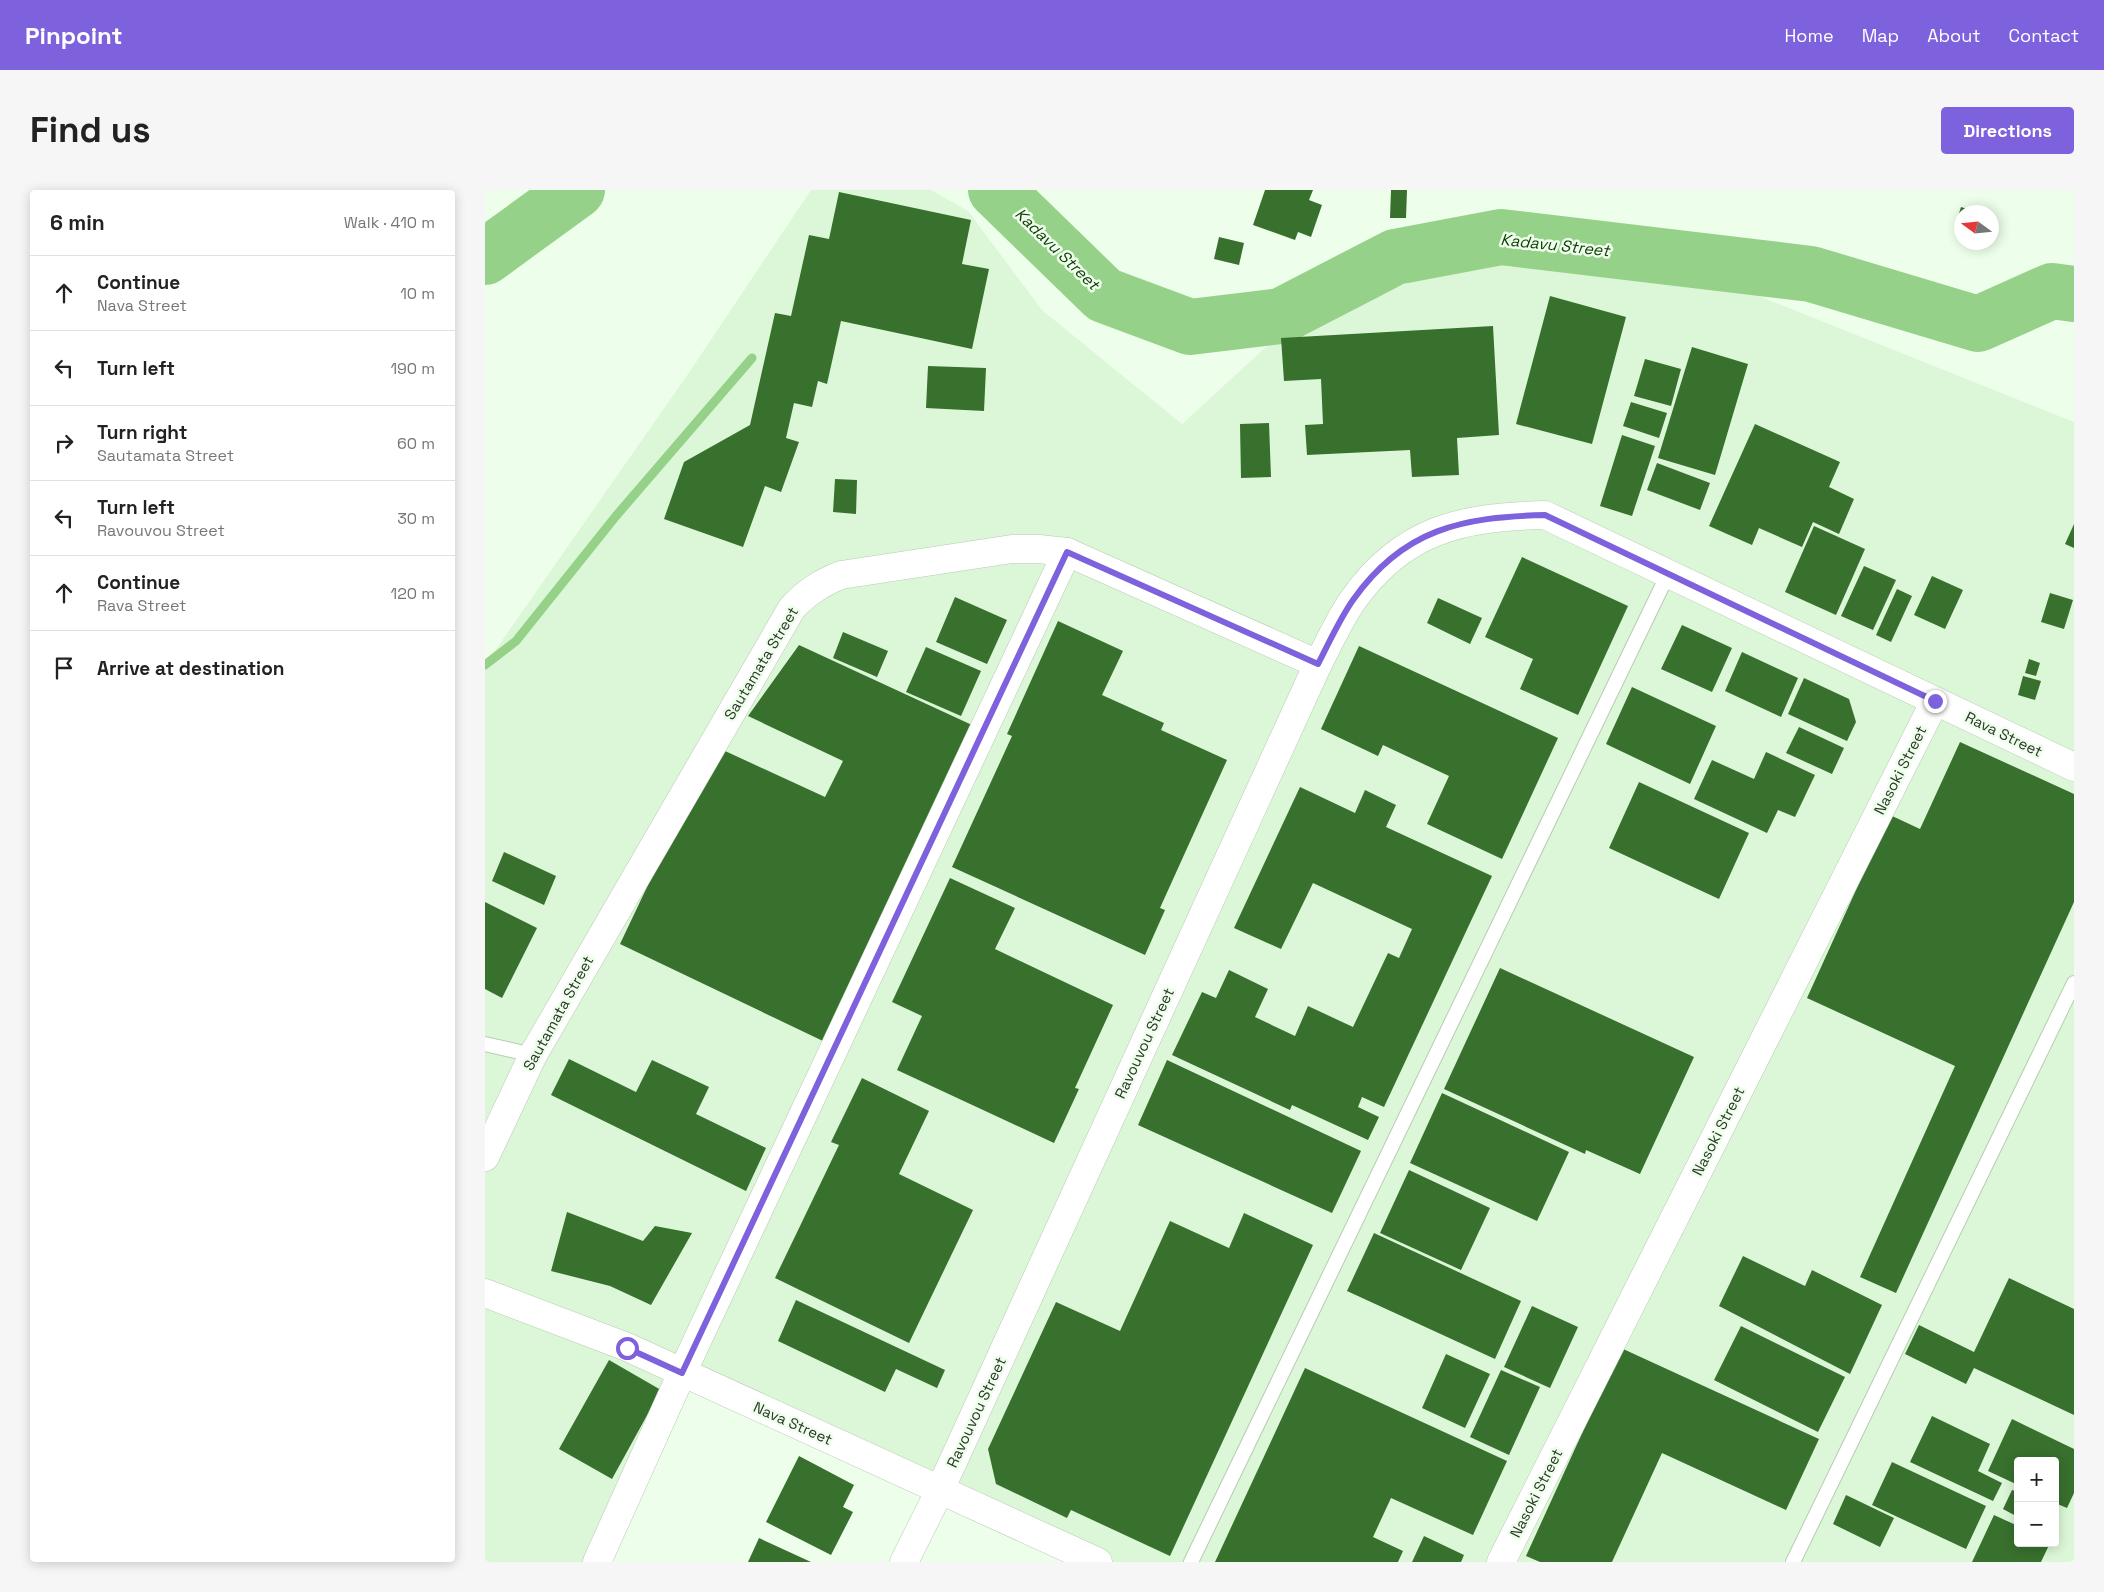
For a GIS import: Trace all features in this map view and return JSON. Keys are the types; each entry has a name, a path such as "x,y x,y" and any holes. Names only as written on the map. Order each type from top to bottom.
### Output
{"street":[{"name":"Rava Street","path":"1411,544 1440,529 1467,522 1504,516 1545,515 2074,767"},
{"name":"Ravouvou Street","path":"904,1562 940,1490 1318,664 1351,602 1367,581 1411,544"},
{"name":"Sautamata Street","path":"485,1157 533,1055 792,608 806,593 822,583 850,574 1012,549 1067,552 1318,664"},
{"path":"597,1562 682,1373 1067,552"},
{"name":"Nasoki Street","path":"1501,1562 1935,701"},
{"name":"Nava Street","path":"485,1293 627,1348 1098,1562"}],"lane":[{"path":"1191,1562 1668,574"},
{"path":"1793,1562 2074,983"},
{"path":"485,1044 533,1055"}],"shaded area":[{"path":"811,190 931,190 968,211 1042,310 1182,424 1278,336 1430,274 1549,255 1699,272 2074,422 2074,1562 1098,1562 682,1373 597,1562 485,1562 485,665 688,374"}],"building":[{"path":"1265,190 1313,190 1309,200 1322,205 1311,237 1298,232 1295,240 1253,225"},
{"path":"1391,190 1407,190 1406,218 1390,218"},
{"path":"839,192 971,220 962,264 989,269 972,349 841,321 827,384 818,381 812,407 794,403 786,438 799,442 781,492 765,486 743,547 664,519 684,462 750,425 775,313 791,316 809,235 829,239"},
{"path":"1219,237 1244,243 1239,265 1214,259"},
{"path":"1550,296 1626,317 1592,444 1516,424"},
{"path":"1493,326 1499,435 1457,438 1459,475 1412,477 1410,450 1307,455 1305,425 1323,424 1321,379 1284,381 1281,338"},
{"path":"1692,347 1748,364 1715,475 1658,458"},
{"path":"1645,359 1681,369 1671,406 1634,396"},
{"path":"928,366 986,368 984,411 926,408"},
{"path":"1631,402 1667,413 1659,438 1623,426"},
{"path":"1269,423 1271,477 1241,478 1240,424"},
{"path":"1755,424 1840,462 1829,487 1854,499 1839,534 1813,522 1802,547 1759,528 1752,545 1709,526"},
{"path":"1622,435 1655,446 1632,516 1600,506"},
{"path":"1657,463 1710,483 1700,510 1647,490"},
{"path":"835,479 857,480 856,514 833,512"},
{"path":"2074,524 2074,548 2065,544"},
{"path":"1814,526 1865,549 1836,615 1785,592"},
{"path":"1522,557 1628,606 1578,715 1520,689 1533,659 1485,637"},
{"path":"1864,566 1896,580 1873,630 1841,616"},
{"path":"1932,576 1963,590 1945,629 1914,615"},
{"path":"1897,589 1912,596 1891,642 1876,635"},
{"path":"2050,593 2073,600 2064,629 2041,622"},
{"path":"955,597 1007,620 987,664 936,642"},
{"path":"1438,598 1482,618 1470,644 1427,623"},
{"path":"1058,621 1123,651 1102,695 1164,723 1161,730 1227,760 1160,908 1165,910 1145,955 952,867 1012,736 1007,734"},
{"path":"1682,625 1732,648 1712,692 1661,669"},
{"path":"843,632 888,651 877,677 833,658"},
{"path":"799,645 972,725 916,841 922,843 825,1042 620,944 684,809 725,751 825,797 843,761 748,716"},
{"path":"1359,646 1558,738 1502,859 1427,824 1449,776 1383,745 1378,756 1321,729"},
{"path":"926,647 981,671 961,716 906,692"},
{"path":"1742,652 1798,678 1781,717 1725,691"},
{"path":"2029,659 2040,663 2036,676 2025,673"},
{"path":"2023,676 2041,681 2035,700 2018,695"},
{"path":"1804,678 1849,699 1856,722 1847,741 1788,714"},
{"path":"1632,687 1716,726 1690,784 1606,744"},
{"path":"1799,727 1844,748 1832,774 1786,753"},
{"path":"1960,742 2074,794 2074,902 1896,1293 1860,1277 1955,1066 1807,998 1890,815 1920,829"},
{"path":"1766,752 1815,775 1795,817 1778,810 1767,833 1694,799 1712,760 1754,779"},
{"path":"1639,782 1749,833 1719,899 1609,848"},
{"path":"1300,787 1355,813 1365,790 1396,805 1386,827 1492,876 1384,1107 1362,1097 1358,1107 1379,1117 1368,1140 1292,1105 1290,1110 1172,1055 1202,992 1216,998 1229,970 1268,989 1255,1017 1295,1036 1308,1006 1353,1027 1388,953 1399,958 1412,929 1313,883 1281,949 1234,928"},
{"path":"504,852 556,876 544,905 492,881"},
{"path":"950,878 1015,908 995,949 1113,1005 1075,1088 1079,1089 1054,1143 897,1070 922,1016 892,1002"},
{"path":"485,902 537,928 502,998 485,989"},
{"path":"1500,968 1694,1057 1640,1174 1586,1150 1585,1154 1444,1089"},
{"path":"569,1059 636,1092 652,1060 709,1087 696,1114 766,1148 746,1191 551,1095"},
{"path":"1167,1060 1361,1151 1332,1213 1138,1125"},
{"path":"862,1078 929,1111 899,1174 973,1210 909,1343 775,1278 839,1145 831,1142"},
{"path":"1442,1093 1569,1152 1537,1221 1410,1163"},
{"path":"1409,1170 1490,1208 1461,1270 1380,1233"},
{"path":"567,1212 643,1241 655,1226 692,1233 651,1305 610,1286 551,1271"},
{"path":"1244,1213 1313,1245 1170,1556 1071,1510 1067,1518 996,1484 988,1449 1056,1302 1120,1331 1170,1221 1229,1248"},
{"path":"1374,1233 1521,1301 1495,1359 1347,1291"},
{"path":"1743,1256 1805,1286 1812,1270 1882,1305 1850,1374 1719,1306"},
{"path":"2009,1278 2074,1309 2074,1415 1974,1368 1966,1384 1905,1354 1919,1325 1974,1352"},
{"path":"796,1300 945,1370 937,1388 896,1369 885,1392 778,1341"},
{"path":"1532,1306 1578,1327 1550,1388 1504,1367"},
{"path":"1741,1326 1845,1377 1818,1432 1714,1380"},
{"path":"1621,1348 1819,1439 1786,1510 1662,1453 1612,1562 1540,1562 1526,1556"},
{"path":"1446,1354 1490,1374 1465,1428 1422,1408"},
{"path":"609,1360 661,1390 612,1479 559,1449"},
{"path":"1305,1368 1507,1461 1473,1535 1391,1498 1373,1537 1403,1551 1398,1562 1215,1562"},
{"path":"1501,1370 1540,1387 1509,1455 1470,1437"},
{"path":"1932,1416 1990,1444 1978,1471 2002,1483 1993,1501 1910,1462"},
{"path":"2012,1419 2074,1449 2074,1493 2067,1508 2059,1505 2059,1457 2014,1457 2014,1483 1988,1471"},
{"path":"799,1456 854,1485 843,1507 853,1512 831,1555 766,1522"},
{"path":"1892,1462 1986,1506 1966,1549 1872,1505"},
{"path":"2012,1490 2014,1491 2014,1515 2003,1509"},
{"path":"1846,1495 1894,1518 1880,1547 1833,1524"},
{"path":"1994,1515 2014,1524 2014,1547 2048,1547 2041,1562 1972,1562"},
{"path":"1424,1536 1464,1555 1461,1562 1412,1562"},
{"path":"759,1538 811,1562 748,1562"}],"waterway":[{"name":"Kadavu Street","path":"485,257 577,190"},
{"name":"Kadavu Street","path":"996,190 1104,295 1190,327 1281,316 1395,257 1501,237 1811,274 1978,324 2052,291 2074,294"},
{"path":"485,665 516,641 616,516 752,358"}],"route":[{"path":"627,1348 682,1373 1067,552 1318,664 1351,602 1367,581 1411,544 1440,529 1467,522 1504,516 1545,515 1935,701"}]}
